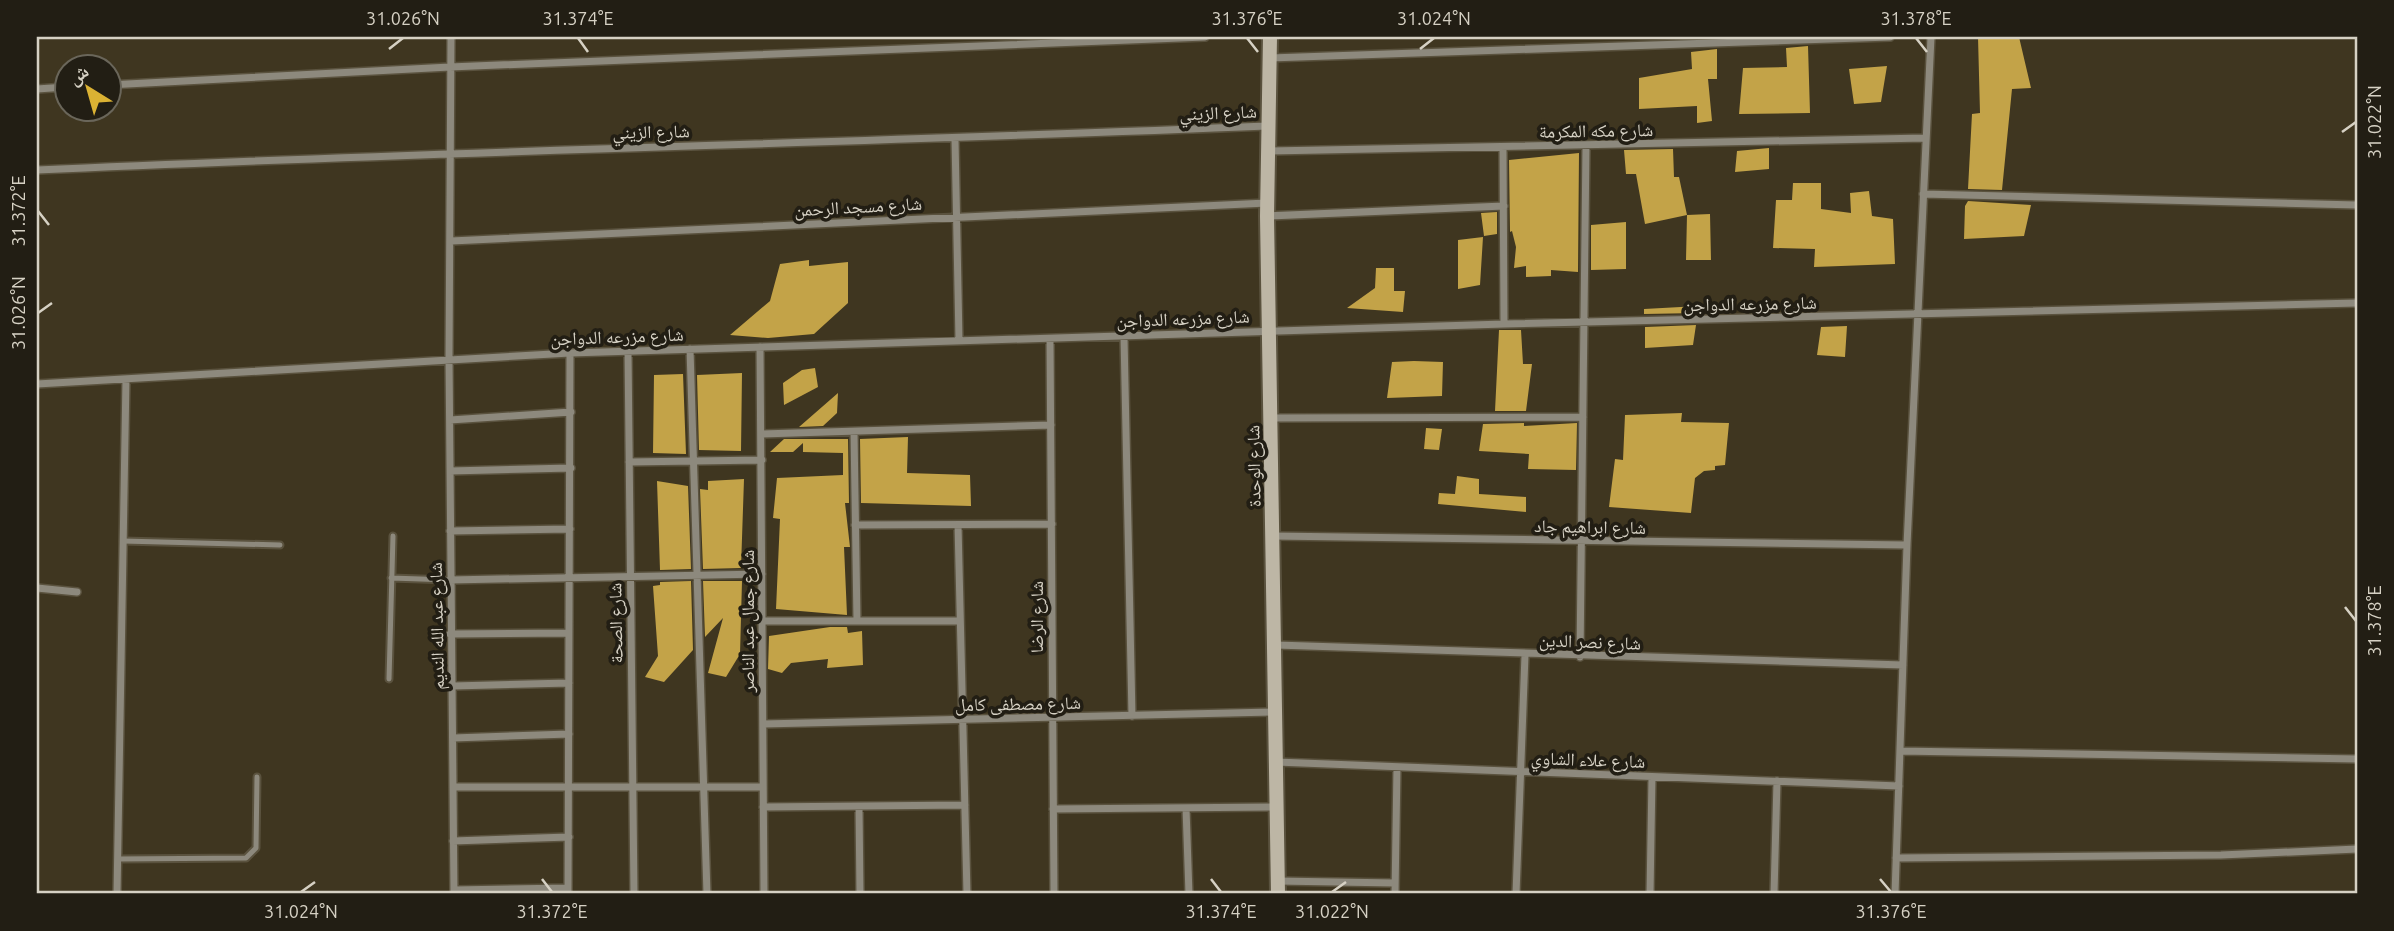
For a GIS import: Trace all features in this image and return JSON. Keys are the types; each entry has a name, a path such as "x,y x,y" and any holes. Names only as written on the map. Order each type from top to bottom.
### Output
{"street":[{"name":"شارع عبد الله النديم","path":"452,37 449,358 454,892"},
{"path":"122,84 450,67 1205,37"},
{"name":"شارع الوحدة","path":"1270,37 1267,210 1278,888"},
{"path":"1269,58 1890,37"},
{"path":"1895,894 1907,545 1931,37"},
{"name":"شارع الزيني","path":"37,170 450,151 955,139 1267,126"},
{"name":"شارع مكه المكرمة","path":"1267,151 1925,138"},
{"path":"955,139 959,340"},
{"path":"1580,657 1586,146"},
{"path":"1503,147 1504,324"},
{"path":"1923,194 2357,205"},
{"name":"شارع مسجد الرحمن","path":"451,241 957,217 1504,206"},
{"name":"شارع مزرعه الدواجن","path":"37,384 570,353 1124,337 1270,330 2357,303"},
{"path":"1124,337 1132,716"},
{"name":"شارع الرضا","path":"1051,339 1054,894"},
{"name":"شارع جمال عبد الناصر","path":"761,347 764,894"},
{"path":"690,349 707,894"},
{"name":"شارع الصحة","path":"628,351 634,894"},
{"path":"454,892 568,891 570,353"},
{"path":"117,894 127,379"},
{"path":"450,420 571,412"},
{"path":"1271,418 1583,416"},
{"path":"762,434 1051,425"},
{"path":"854,432 858,621"},
{"path":"629,462 762,460"},
{"path":"450,471 571,468"},
{"path":"855,525 1052,524"},
{"path":"958,525 967,894"},
{"path":"450,531 570,529"},
{"name":"شارع ابراهيم جاد","path":"1273,536 1907,545"},
{"path":"450,580 762,574"},
{"path":"37,588 77,592"},
{"path":"762,621 960,621"},
{"path":"450,634 569,633"},
{"name":"شارع نصر الدين","path":"1276,646 1903,665"},
{"path":"1516,894 1525,655"},
{"path":"453,686 569,682"},
{"name":"شارع مصطفى كامل","path":"763,724 1275,712"},
{"path":"453,738 569,734"},
{"path":"1900,751 2357,759"},
{"name":"شارع علاء الشاوي","path":"1276,762 1899,786"},
{"path":"1395,894 1397,767"},
{"path":"1650,894 1652,776"},
{"path":"1773,894 1777,781"},
{"path":"453,787 762,787"},
{"path":"763,807 965,805"},
{"path":"859,807 860,894"},
{"path":"1053,809 1277,807"},
{"path":"1186,808 1189,894"},
{"path":"453,841 569,837"},
{"path":"1896,858 2357,849"},
{"path":"1278,888 1395,883"}],"lane":[{"path":"389,679 393,536"},
{"path":"123,541 280,545"},
{"path":"391,578 450,580"},
{"path":"118,859 246,858 256,848 257,777"}],"building":[{"path":"1978,37 2019,37 2031,88 2012,89 2002,190 1968,189 1972,114 1980,113"},
{"path":"1808,46 1810,113 1739,114 1743,68 1787,67 1786,48"},
{"path":"1717,49 1717,79 1708,79 1712,121 1697,123 1697,106 1639,109 1639,78 1692,69 1691,52"},
{"path":"1887,66 1881,102 1854,104 1849,69"},
{"path":"1769,148 1769,169 1735,172 1737,151"},
{"path":"1673,149 1674,177 1679,177 1687,215 1645,224 1636,174 1626,174 1624,150"},
{"path":"1579,153 1578,272 1551,270 1551,276 1526,277 1526,266 1514,268 1516,247 1512,231 1510,232 1509,160"},
{"path":"1793,183 1821,183 1821,209 1851,213 1850,193 1869,191 1872,216 1893,219 1895,264 1814,267 1815,249 1773,248 1776,200 1792,200"},
{"path":"1968,201 2031,205 2024,236 1964,239 1965,206"},
{"path":"1497,212 1497,234 1484,236 1481,213"},
{"path":"1710,214 1711,260 1686,260 1687,215"},
{"path":"1626,222 1626,269 1591,270 1591,225"},
{"path":"1483,237 1480,285 1458,289 1458,240"},
{"path":"809,260 809,266 848,262 848,303 814,334 768,338 730,335 770,301 780,264"},
{"path":"1376,268 1394,268 1394,291 1405,291 1403,312 1347,308 1375,288"},
{"path":"1699,306 1698,313 1644,314 1644,309"},
{"path":"1696,325 1693,345 1645,348 1645,327"},
{"path":"1847,326 1845,357 1817,355 1821,327"},
{"path":"1499,330 1521,330 1523,364 1532,364 1526,411 1495,411"},
{"path":"1392,362 1443,362 1442,396 1387,398"},
{"path":"815,368 818,387 784,405 783,383 802,370"},
{"path":"742,373 741,451 699,450 697,375"},
{"path":"683,374 686,454 653,453 654,375"},
{"path":"838,393 837,413 823,426 799,427"},
{"path":"1682,413 1681,422 1729,423 1725,465 1715,466 1715,470 1704,471 1695,478 1691,513 1609,507 1615,459 1623,460 1625,415"},
{"path":"1524,423 1524,426 1577,423 1576,470 1528,469 1529,454 1479,451 1483,424"},
{"path":"1426,428 1442,429 1439,450 1424,449"},
{"path":"908,437 907,473 970,475 971,506 861,503 860,439"},
{"path":"784,439 848,439 849,503 845,503 850,547 844,547 847,615 776,609 780,519 773,518 777,478 843,475 843,453 803,452 803,443 793,452 770,452"},
{"path":"1457,476 1479,479 1479,494 1526,497 1526,512 1438,504 1439,493 1455,494"},
{"path":"744,479 741,568 703,569 700,489 708,490 708,481"},
{"path":"657,481 688,486 691,569 660,570"},
{"path":"691,581 693,650 664,682 645,677 658,656 653,586 660,585 660,582"},
{"path":"703,581 742,581 740,654 726,677 708,673 723,618 705,637"},
{"path":"847,627 848,633 862,631 863,665 827,668 828,659 791,663 782,673 768,669 769,636"}]}
